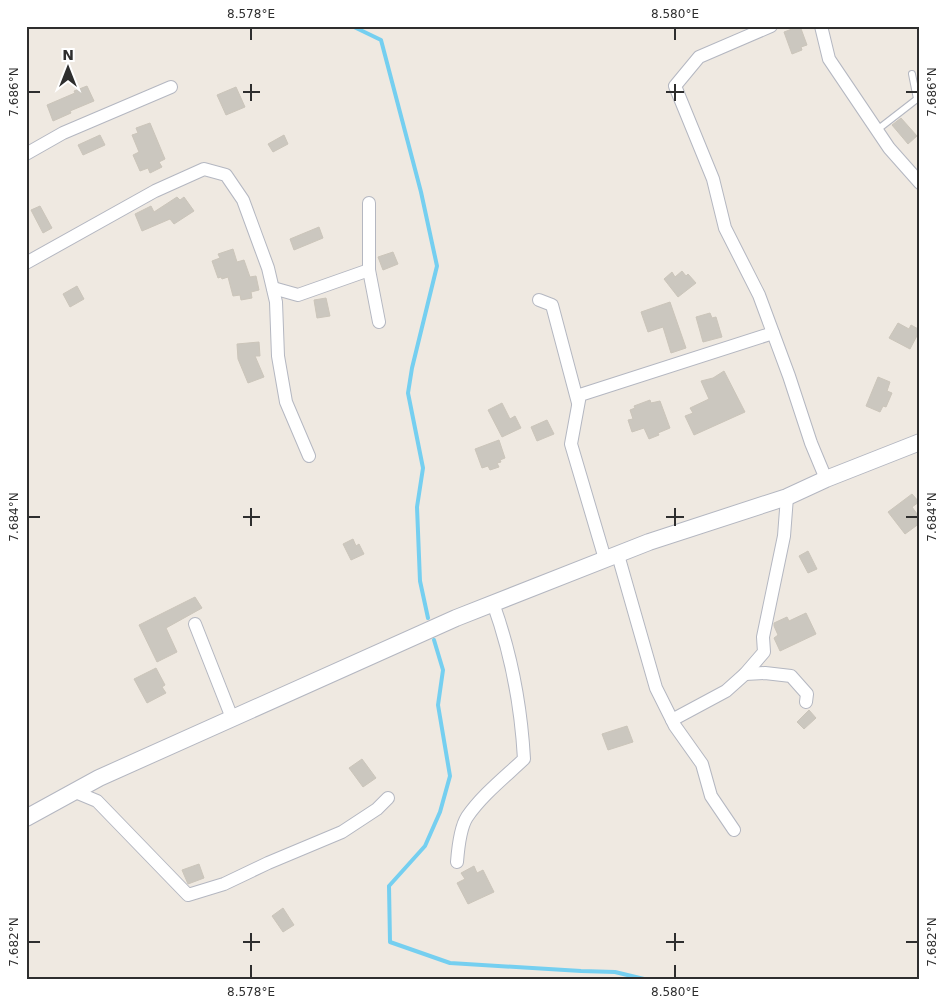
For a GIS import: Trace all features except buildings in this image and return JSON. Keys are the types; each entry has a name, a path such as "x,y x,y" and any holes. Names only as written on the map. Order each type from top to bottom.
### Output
{"street":[{"path":"771,26 699,57 675,86 713,179 725,228 759,295 811,443 826,479"},
{"path":"821,26 829,59 889,148 920,183"},
{"path":"26,154 63,133 171,87"},
{"path":"26,263 155,191 204,169 226,174 243,200 268,268 276,302 278,356 286,402 309,456"},
{"path":"369,203 369,270 379,322"},
{"path":"273,288 298,294 369,270"},
{"path":"539,300 552,305 578,403"},
{"path":"734,830 711,796 702,764 672,720 656,688 571,444 580,395 773,333"},
{"path":"26,818 99,778 493,603 649,542 787,497 826,479 920,442"},
{"path":"672,720 726,691 745,674 764,652 763,637 784,536 787,497"},
{"path":"457,862 458,848 466,818 485,796 524,759 522,728 506,638 493,603"},
{"path":"195,624 232,718"},
{"path":"745,674 765,672 791,676 807,694 806,702"},
{"path":"73,792 97,801 188,895 224,884 342,832 377,809 388,798"}],"lane":[{"path":"877,130 917,99 912,74"}],"waterway":[{"path":"352,26 381,40 421,192 437,266 412,368 408,393 423,468 417,507 420,581 428,618"},
{"path":"434,640 443,670 438,705 450,776 440,812 425,846 389,886 390,942 450,963 615,972 644,979"}]}
